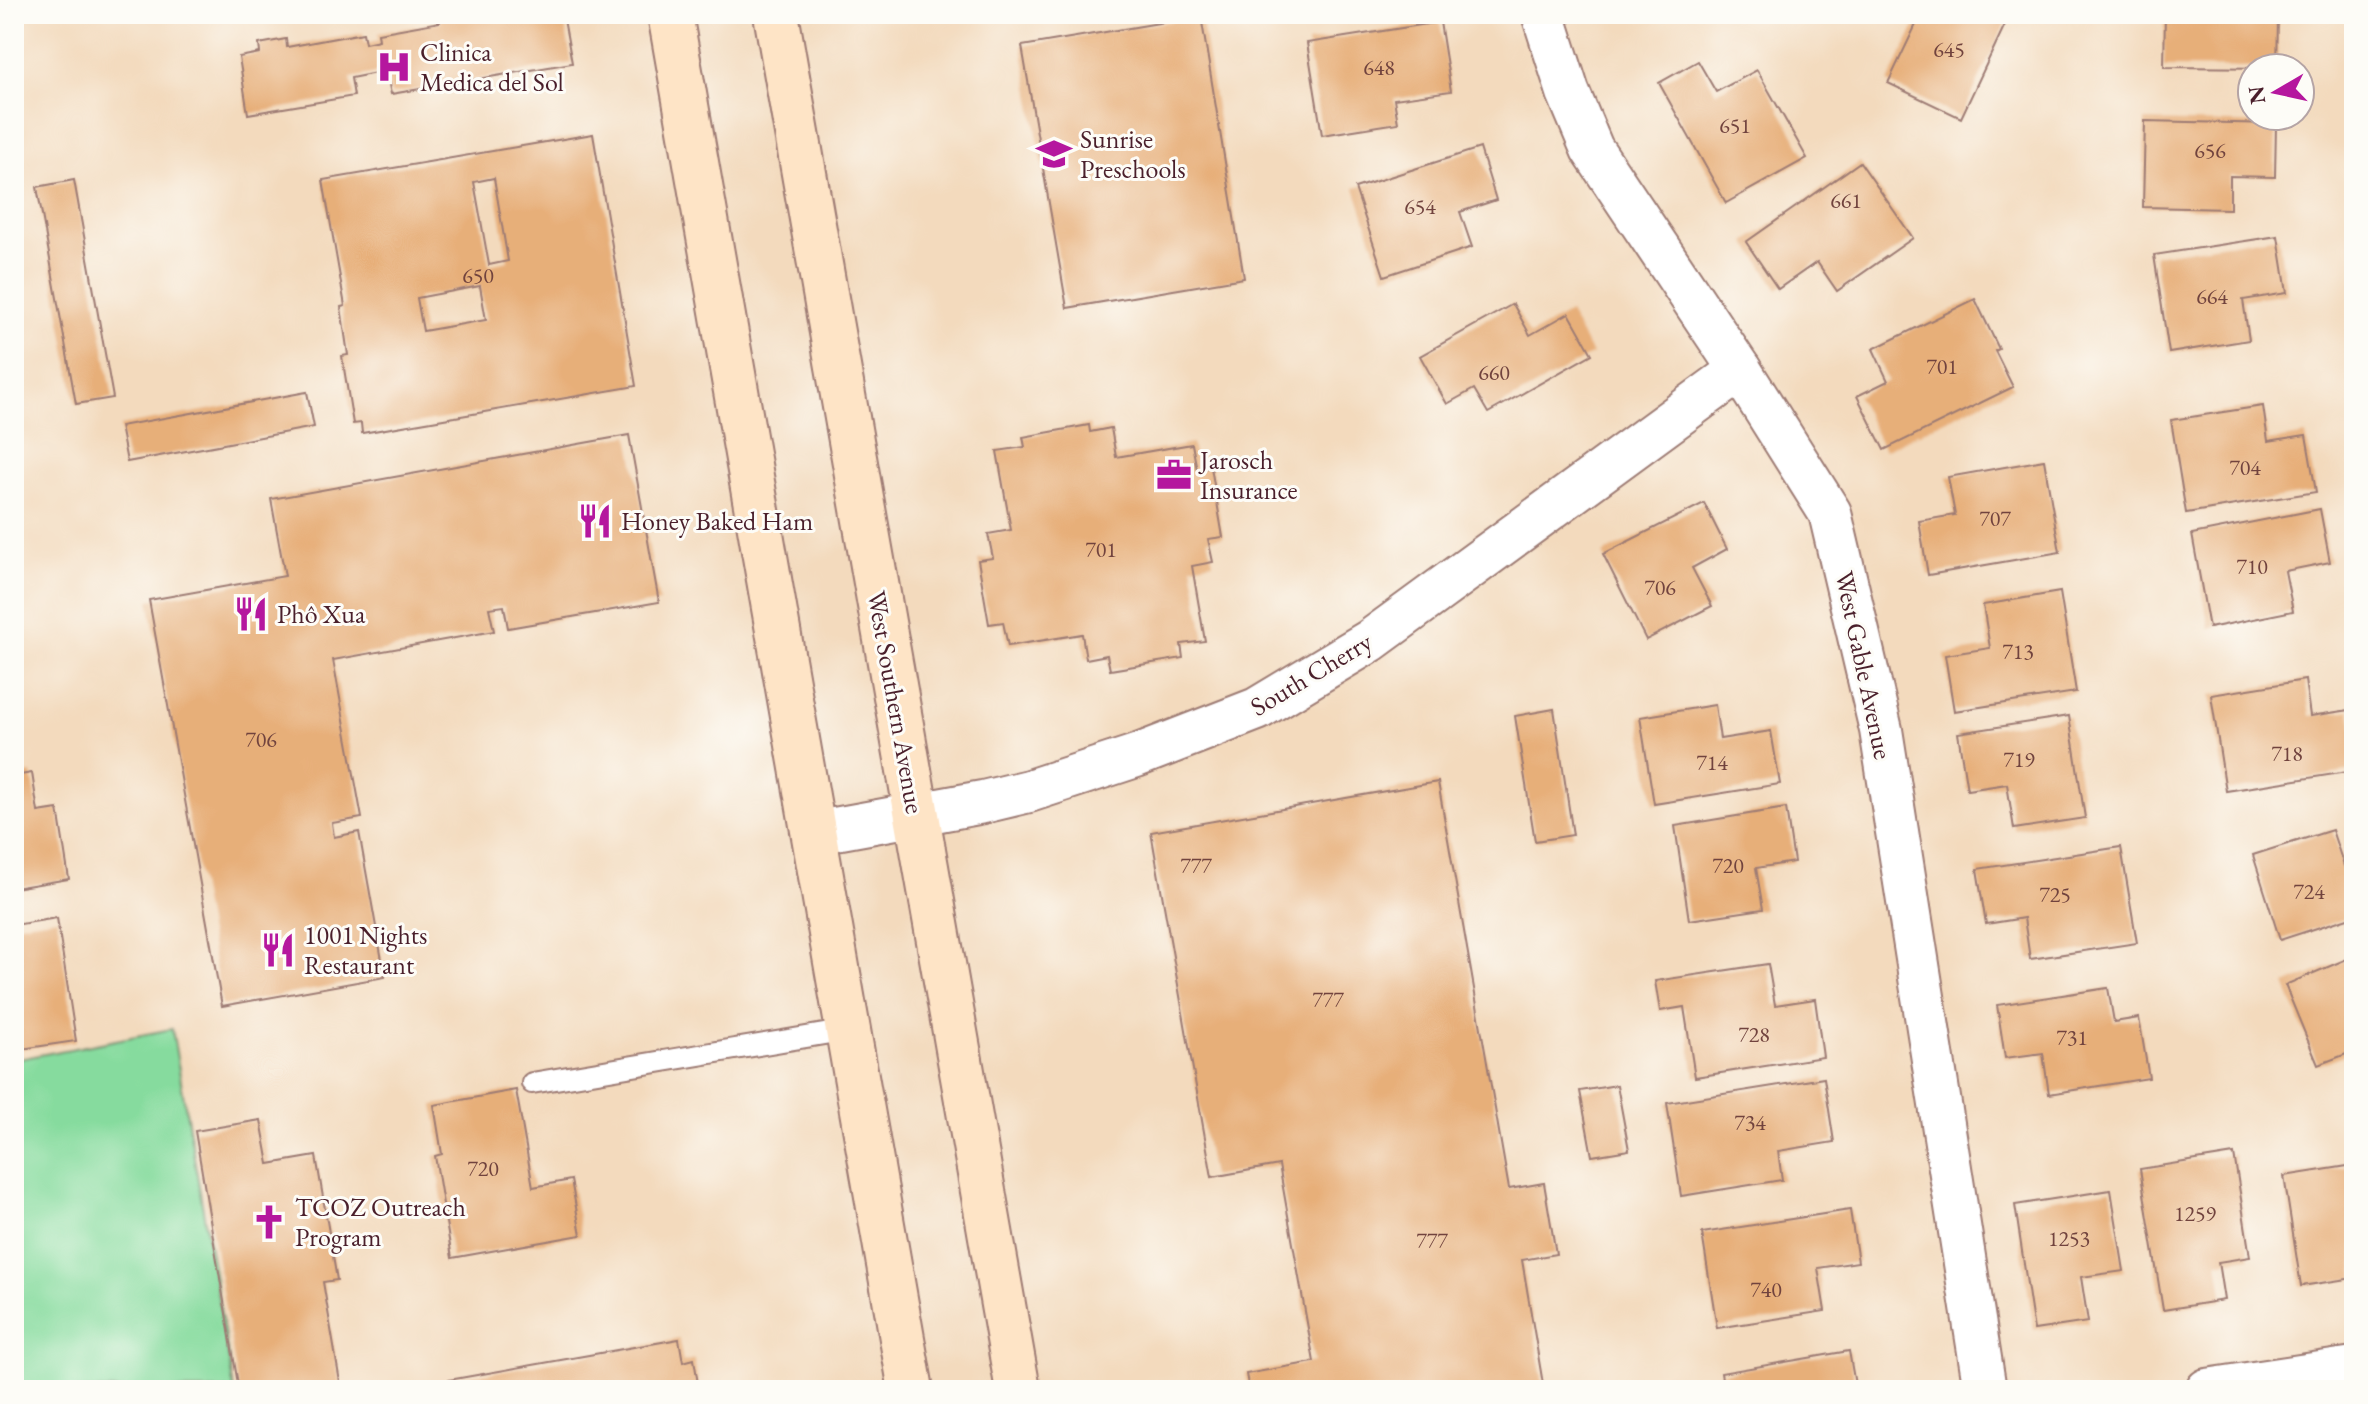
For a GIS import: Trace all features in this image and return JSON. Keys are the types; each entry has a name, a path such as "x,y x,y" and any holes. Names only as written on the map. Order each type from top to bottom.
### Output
{"main road":[{"path":"670,14 911,1390"},
{"name":"West Southern Avenue","path":"776,14 1018,1390"}],"street":[{"name":"West Gable Avenue","path":"1543,14 1568,92 1592,149 1740,370 1830,513 1881,730 1985,1390"},
{"name":"South Cherry","path":"813,833 1029,791 1136,756 1257,709 1370,641 1740,370"},
{"path":"2207,1390 2354,1368"}],"lane":[{"path":"532,1083 848,1030"}],"green space":[{"path":"172,1029 234,1390 14,1390 14,1060"}],"building":[{"name":"Clinica Medica del Sol","path":"439,14 563,14 572,63 391,94 386,71 351,78 354,96 248,114 239,57 260,53 259,44 286,39 287,47 363,33 365,43 379,40 378,33 440,22"},
{"path":"1921,14 2010,14 1961,118 1888,83"},
{"path":"2165,14 2278,17 2277,52 2236,52 2236,68 2164,67"},
{"path":"1201,16 1244,278 1067,308 1022,46"},
{"path":"1440,22 1451,91 1394,99 1398,123 1322,135 1307,43"},
{"path":"1698,61 1716,92 1757,70 1807,158 1726,203 1659,83"},
{"path":"2145,121 2236,123 2236,132 2276,132 2275,177 2230,176 2230,209 2143,207"},
{"path":"593,134 636,386 362,433 361,423 353,424 342,356 348,355 341,307 345,306 323,180","holes":["494,178 508,261 489,265 474,182","480,286 486,320 423,331 417,298"]},
{"path":"1480,148 1496,200 1460,212 1472,247 1384,276 1355,188"},
{"path":"1860,162 1913,238 1837,291 1817,262 1778,289 1746,242"},
{"path":"74,180 113,398 76,404 37,187"},
{"path":"2278,236 2287,293 2243,300 2249,340 2169,353 2154,255"},
{"path":"1975,299 2013,387 1884,450 1857,396 1888,381 1873,349"},
{"path":"1513,304 1530,335 1569,313 1592,354 1488,413 1474,389 1447,404 1420,356"},
{"path":"307,392 314,427 127,462 120,426"},
{"path":"2263,406 2268,441 2306,435 2316,492 2186,513 2171,420"},
{"path":"1089,425 1090,432 1111,428 1116,457 1192,444 1197,470 1211,467 1223,537 1208,539 1213,562 1192,566 1205,641 1181,644 1183,658 1110,670 1107,655 1086,659 1082,634 1008,646 1003,622 989,624 978,560 993,558 988,534 1011,530 997,451 1025,447 1023,437"},
{"path":"629,435 659,602 508,628 504,606 489,608 494,631 333,660 362,818 332,823 334,837 359,832 385,977 222,1006 149,600 285,576 271,499"},
{"path":"2044,460 2060,552 1928,575 1919,521 1955,515 1948,477"},
{"path":"1704,503 1727,549 1692,568 1712,606 1646,640 1603,554"},
{"path":"2320,509 2330,562 2285,571 2293,611 2209,628 2192,534"},
{"path":"2060,592 2076,692 1954,711 1945,655 1990,648 1983,605"},
{"path":"2305,680 2310,716 2350,710 2354,771 2226,791 2211,695"},
{"path":"1715,705 1720,739 1771,731 1780,784 1654,804 1640,717"},
{"path":"1554,709 1573,835 1535,841 1515,716"},
{"path":"2069,716 2085,818 2014,829 2007,784 1967,790 1958,733"},
{"path":"32,773 38,812 58,809 69,879 14,888 14,776"},
{"path":"1438,782 1509,1189 1544,1183 1556,1254 1522,1260 1544,1390 1249,1390 1246,1374 1314,1362 1279,1165 1212,1177 1151,832"},
{"path":"1786,808 1794,862 1756,868 1763,909 1689,920 1675,826"},
{"path":"2332,830 2344,866 2354,863 2354,916 2280,940 2253,855"},
{"path":"2121,847 2137,943 2030,959 2024,918 1986,924 1977,869"},
{"path":"57,918 76,1041 14,1050 14,925"},
{"path":"2354,956 2354,1051 2318,1065 2285,985"},
{"path":"1768,964 1775,1005 1815,999 1823,1057 1695,1077 1684,1007 1660,1011 1655,981"},
{"path":"2108,988 2114,1022 2139,1018 2149,1078 2049,1094 2043,1053 2005,1058 1997,1005"},
{"path":"1824,1078 1834,1142 1778,1151 1782,1180 1681,1196 1667,1103"},
{"path":"1617,1085 1629,1150 1592,1156 1580,1091"},
{"path":"516,1090 533,1187 571,1180 581,1235 452,1258 435,1156 442,1154 434,1105"},
{"name":"TCOZ Outreach Program","path":"261,1120 269,1164 316,1156 337,1280 323,1282 341,1388 239,1390 195,1131"},
{"path":"2234,1154 2250,1257 2218,1262 2224,1300 2163,1310 2140,1169"},
{"path":"2354,1165 2354,1278 2301,1286 2284,1176"},
{"path":"2111,1190 2124,1271 2081,1277 2088,1322 2034,1330 2015,1205"},
{"path":"1850,1210 1858,1262 1818,1268 1825,1311 1717,1328 1702,1233"},
{"path":"679,1339 683,1362 694,1359 699,1390 393,1390"},
{"path":"1849,1351 1856,1390 1724,1390 1721,1373"}],"place":[{"name":"Clinica Medica del Sol","path":"394,67"},
{"name":"Sunrise Preschools","path":"1054,154"},
{"name":"Jarosch Insurance","path":"1174,475"},
{"name":"Honey Baked Ham","path":"595,521"},
{"name":"Phô Xua","path":"251,614"},
{"name":"1001 Nights Restaurant","path":"278,950"},
{"name":"TCOZ Outreach Program","path":"269,1222"}]}
